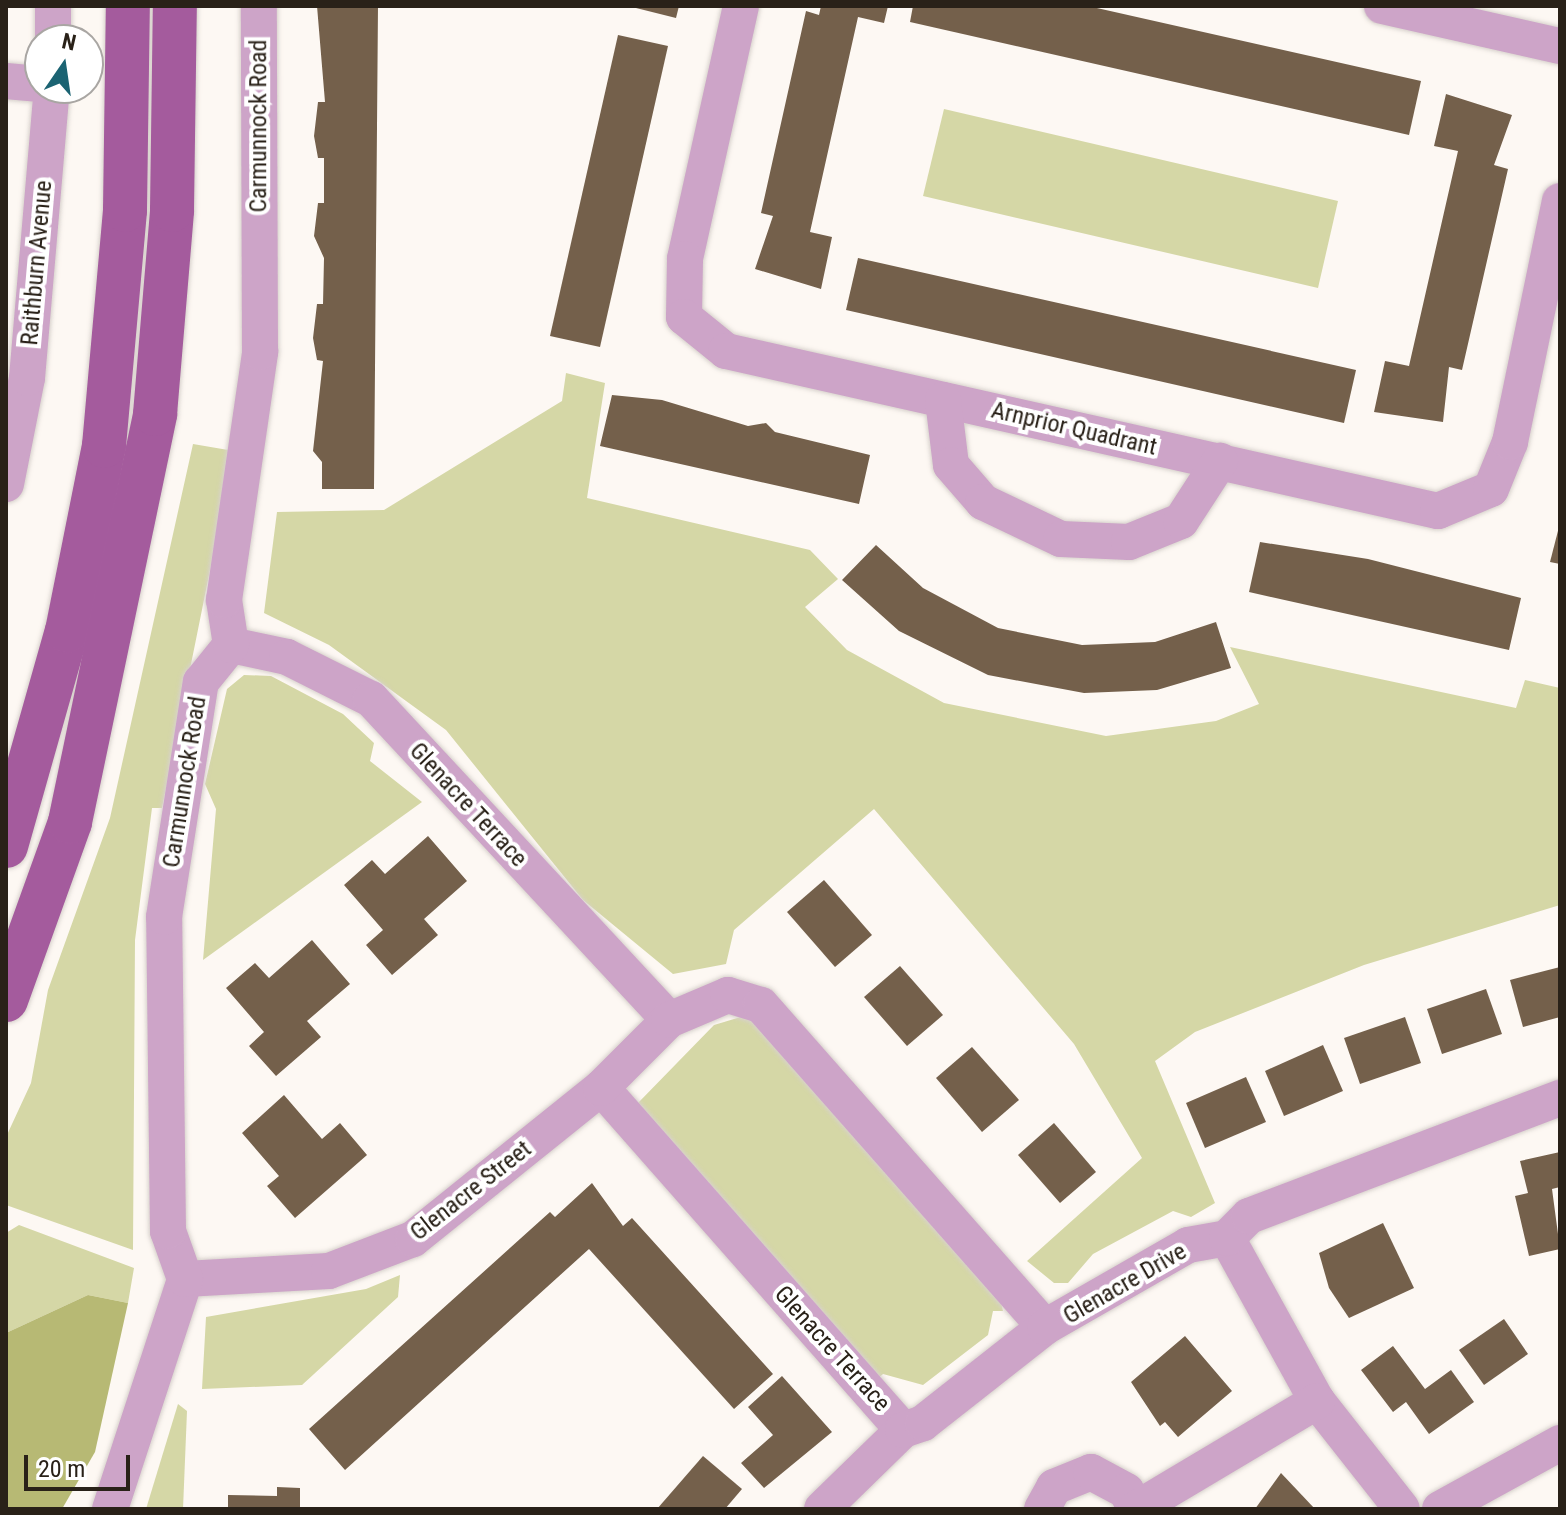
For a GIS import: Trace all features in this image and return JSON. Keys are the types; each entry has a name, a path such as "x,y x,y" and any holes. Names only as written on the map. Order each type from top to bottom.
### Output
{"main road":[{"path":"6,846 64,646 104,446 125,210 128,6"},
{"path":"6,1000 70,822 155,414 172,210 175,6"}],"street":[{"name":"Carmunnock Road","path":"185,1279 168,1231 164,917 201,682 231,645 224,600 260,352 259,6"},
{"name":"Arnprior Quadrant","path":"741,6 685,259 684,317 726,351 1438,511 1491,489 1510,442 1560,201"},
{"path":"1382,6 1560,46"},
{"name":"Raithburn Avenue","path":"6,484 27,378 51,104"},
{"path":"943,400 951,465 983,502 1061,539 1129,542 1181,521 1220,461"},
{"name":"Glenacre Terrace","path":"231,645 287,657 371,699 669,1020"},
{"path":"601,1088 669,1020 728,995 761,1005 1045,1327"},
{"name":"Glenacre Terrace","path":"601,1088 903,1430"},
{"name":"Glenacre Street","path":"185,1279 329,1271 413,1239 601,1088"},
{"name":"Glenacre Drive","path":"822,1509 903,1430 923,1423 1045,1327 1188,1245 1227,1238 1249,1216 1560,1098"},
{"path":"1227,1238 1317,1401 1402,1509"},
{"path":"110,1509 185,1279"},
{"path":"1042,1509 1054,1487 1091,1472 1126,1491 1136,1509 1317,1401"},
{"path":"1440,1509 1560,1443"}],"green space":[{"path":"944,109 1338,201 1318,288 923,196"},
{"path":"566,373 605,383 587,498 810,550 838,579 805,607 847,650 944,703 1106,736 1216,721 1259,704 1230,647 1516,708 1525,680 1560,688 1560,905 1364,965 1195,1032 1155,1061 1215,1203 1191,1217 1173,1211 1093,1254 1068,1283 1054,1283 1027,1261 1142,1158 1074,1044 874,809 734,930 726,964 673,974 583,900 446,730 329,645 264,613 277,512 384,510 562,401"},
{"path":"193,444 234,451 162,808 152,808 135,940 133,1250 6,1205 6,1137 31,1083 48,990 110,818"},
{"path":"244,675 271,676 343,714 374,743 370,761 422,802 203,960 216,809 205,784 227,689"},
{"path":"744,1016 760,1024 1000,1298 1003,1311 993,1311 988,1335 923,1385 883,1374 875,1381 638,1103 714,1025"},
{"path":"19,1225 134,1268 128,1303 88,1295 6,1333 6,1233"},
{"path":"400,1275 398,1297 302,1385 202,1389 206,1317 366,1289"},
{"path":"88,1295 128,1303 95,1452 62,1509 6,1509 6,1333"},
{"path":"178,1404 187,1411 183,1509 146,1509"}],"building":[{"path":"317,6 378,6 374,489 322,489 322,462 313,451 323,361 317,360 313,338 317,304 323,304 324,258 314,236 318,203 324,203 324,158 318,158 314,136 318,102 325,102"},
{"path":"628,6 679,6 676,18"},
{"path":"821,6 888,6 884,23 858,17 810,232 832,237 821,289 755,269 773,216 761,213 806,11 819,15"},
{"path":"913,6 1088,6 1421,81 1409,135 910,22"},
{"path":"618,35 668,46 600,347 550,336"},
{"path":"1446,94 1512,115 1494,165 1508,169 1462,370 1449,367 1443,422 1374,412 1385,361 1409,366 1458,151 1434,146"},
{"path":"858,258 1356,370 1344,423 846,310"},
{"path":"612,395 662,400 748,426 766,423 775,432 870,455 859,504 600,446"},
{"path":"1560,523 1560,564 1550,562"},
{"path":"1260,542 1368,559 1521,598 1509,650 1249,592"},
{"path":"876,545 923,588 998,628 1082,645 1155,642 1216,622 1231,668 1157,690 1084,693 988,675 899,631 842,580"},
{"path":"428,836 467,881 424,919 438,935 392,975 366,945 383,930 344,885 372,860 385,874"},
{"path":"824,880 872,935 835,967 787,912"},
{"path":"312,940 350,984 307,1021 321,1037 276,1076 249,1046 264,1032 226,988 255,963 269,978"},
{"path":"900,966 943,1015 907,1046 864,997"},
{"path":"1560,967 1560,1017 1523,1027 1510,980"},
{"path":"1486,989 1502,1034 1442,1054 1427,1009"},
{"path":"1405,1017 1421,1063 1360,1084 1344,1038"},
{"path":"1323,1045 1343,1091 1284,1116 1265,1071"},
{"path":"972,1047 1019,1100 982,1132 936,1078"},
{"path":"1246,1077 1266,1122 1205,1148 1186,1103"},
{"path":"284,1095 322,1139 340,1123 367,1155 295,1218 267,1186 279,1176 242,1133"},
{"path":"1054,1123 1096,1172 1060,1203 1018,1155"},
{"path":"1560,1152 1560,1187 1552,1189 1560,1249 1529,1256 1515,1196 1528,1193 1520,1161"},
{"path":"592,1183 623,1226 632,1218 773,1374 734,1409 589,1249 345,1470 309,1429 550,1212 555,1217"},
{"path":"1383,1223 1414,1288 1349,1318 1329,1288 1319,1253"},
{"path":"1504,1319 1528,1354 1484,1385 1459,1350"},
{"path":"1185,1336 1232,1391 1178,1437 1165,1422 1160,1426 1131,1382"},
{"path":"1393,1346 1425,1389 1451,1370 1474,1402 1429,1434 1406,1402 1393,1412 1361,1370"},
{"path":"782,1376 832,1432 764,1488 741,1463 773,1435 748,1407"},
{"path":"703,1456 742,1489 725,1509 657,1509"},
{"path":"1281,1473 1315,1509 1255,1509"},
{"path":"277,1487 300,1488 300,1509 228,1509 228,1495 277,1496"}]}
